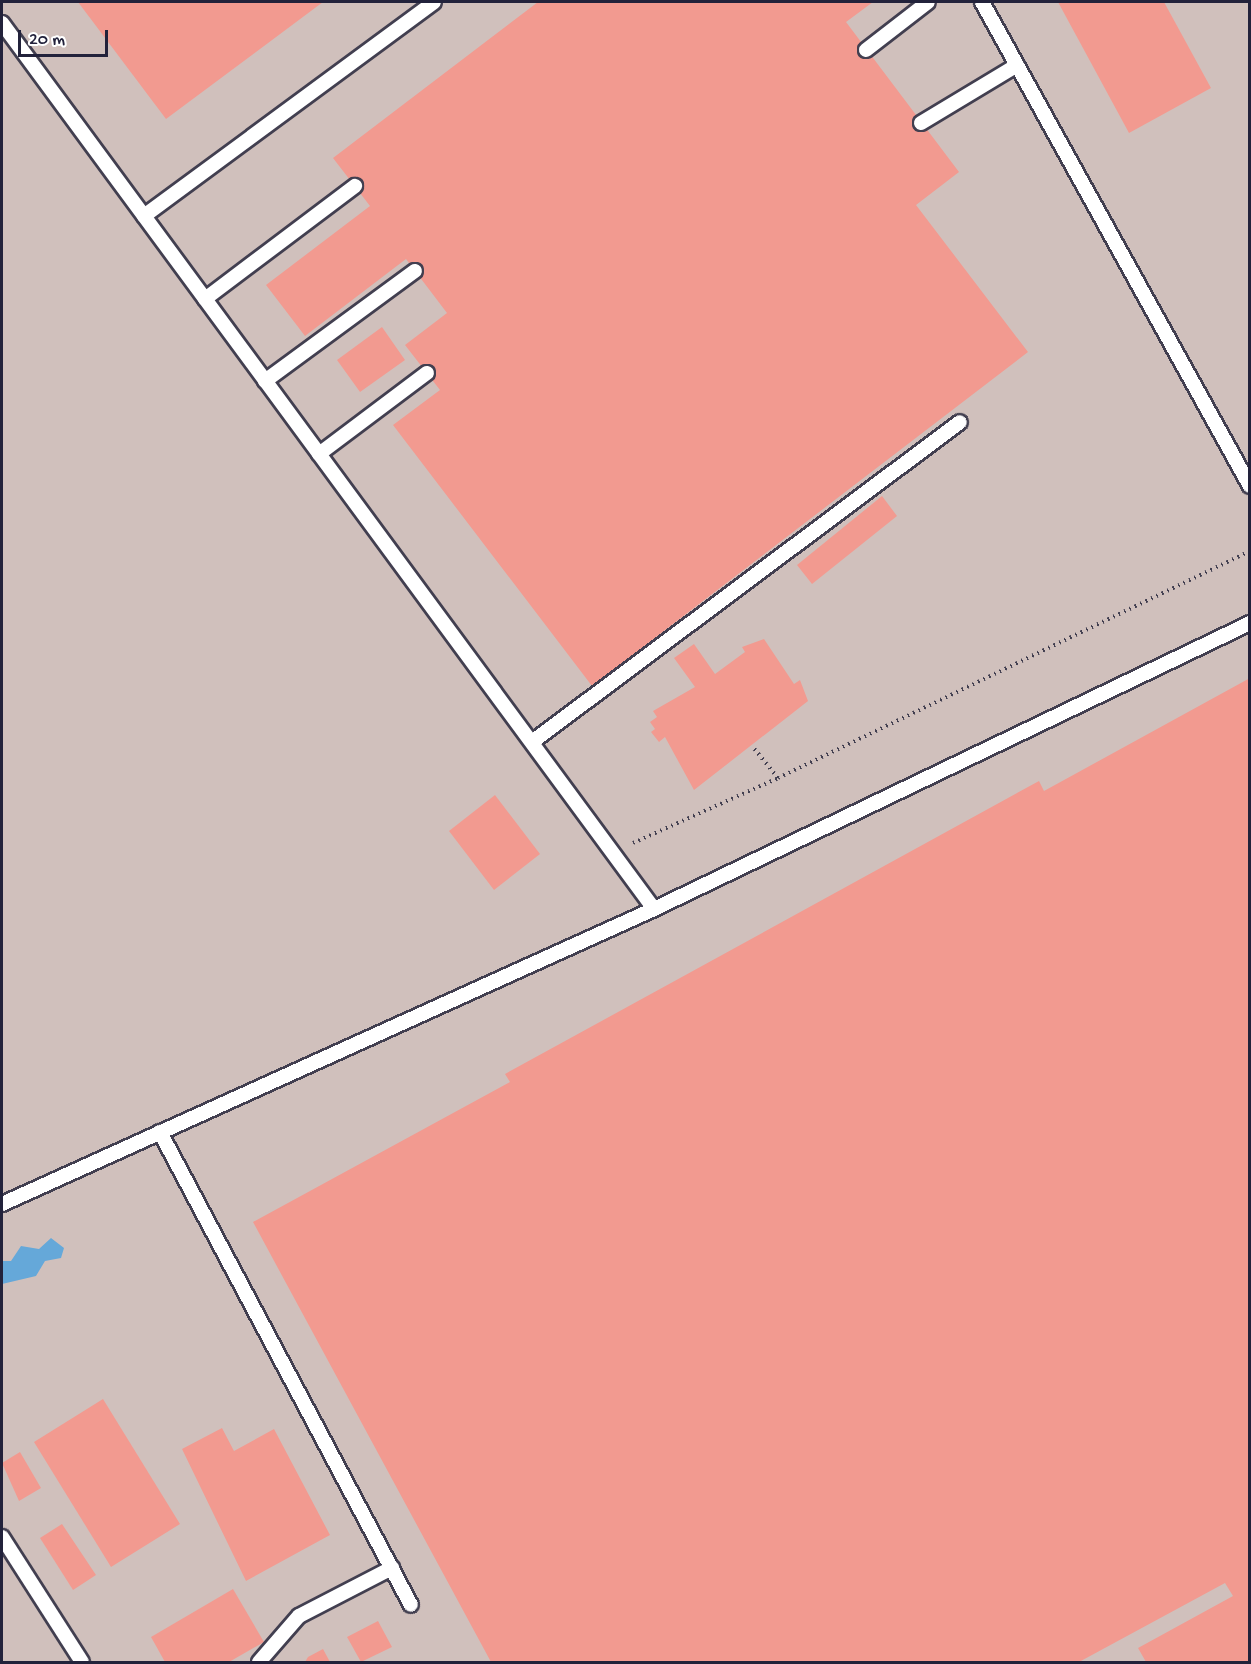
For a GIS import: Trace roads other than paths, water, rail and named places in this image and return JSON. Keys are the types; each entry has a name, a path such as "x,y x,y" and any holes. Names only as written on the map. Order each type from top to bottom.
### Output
{"lane":[{"path":"144,216 435,2"},
{"path":"866,50 928,2"},
{"path":"982,2 1250,486"},
{"path":"2,23 654,909"},
{"path":"921,123 1017,65"},
{"path":"205,299 355,186"},
{"path":"266,381 415,271"},
{"path":"319,454 427,373"},
{"path":"532,742 960,422"},
{"path":"2,1204 654,909 1250,623"},
{"path":"160,1132 411,1605"},
{"path":"2,1537 82,1662"},
{"path":"260,1662 298,1616 392,1568"}],"water":[{"path":"51,1238 64,1248 61,1258 45,1261 36,1276 2,1284 2,1261 11,1261 21,1246 39,1249"}]}
